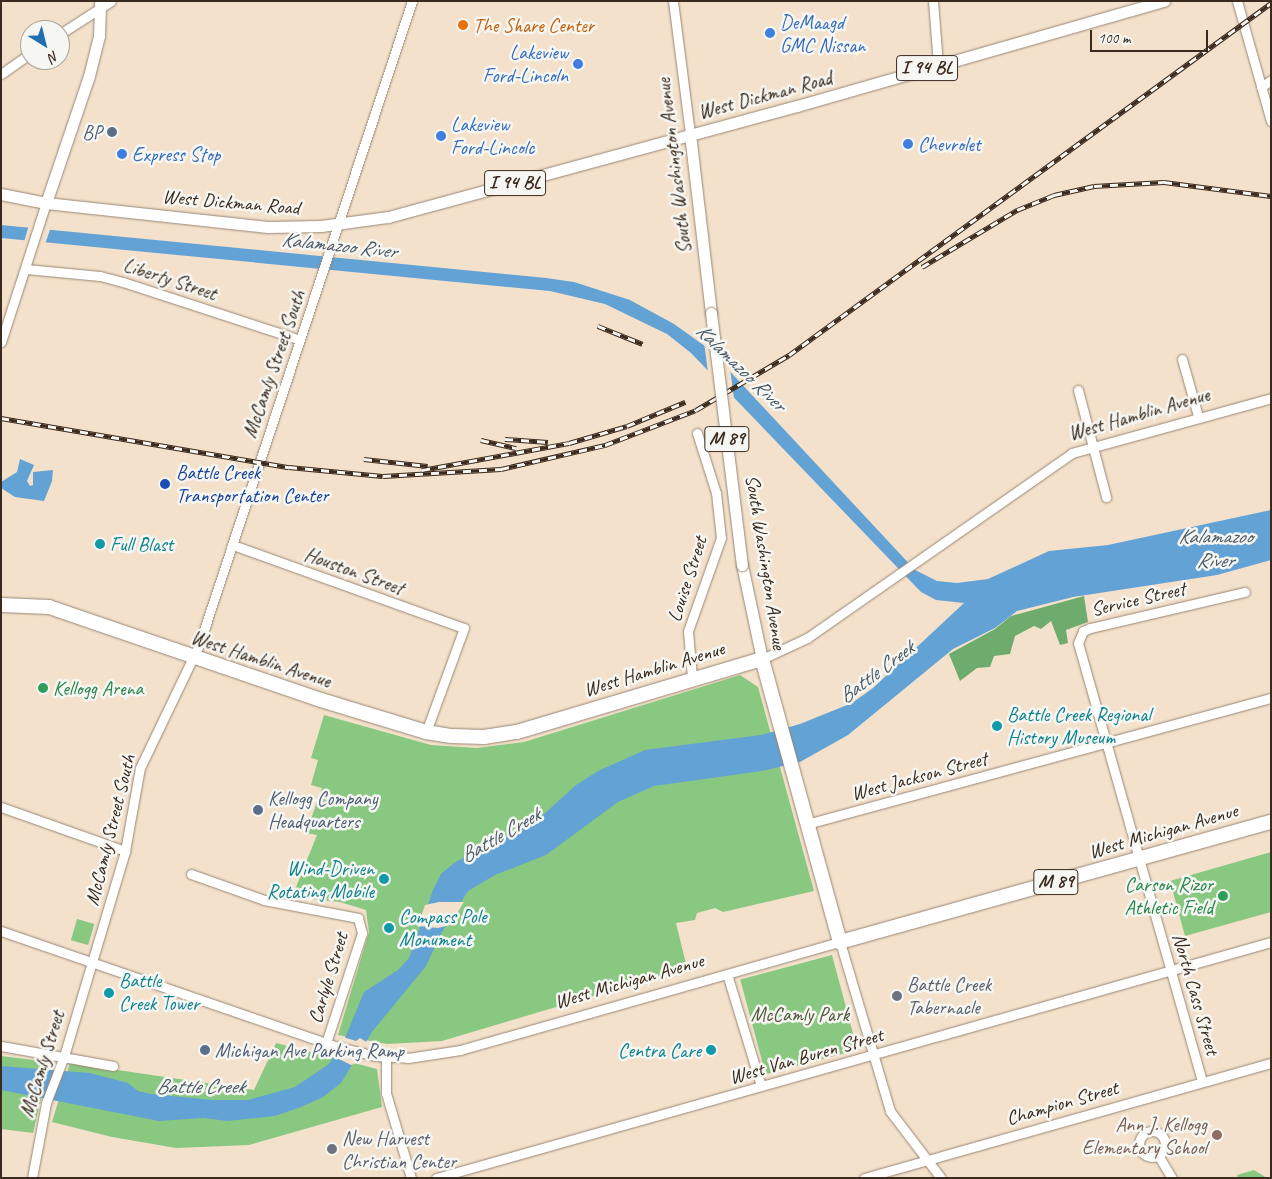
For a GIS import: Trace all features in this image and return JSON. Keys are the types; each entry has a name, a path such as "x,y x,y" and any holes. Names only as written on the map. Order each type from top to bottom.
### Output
{"highway":[{"name":"West Hamblin Avenue","path":"1,605 49,607 194,658 426,732 484,737 517,732 692,677 762,658"},
{"name":"South Washington Avenue","path":"762,658 840,942"},
{"name":"West Michigan Avenue","path":"840,942 1271,822"}],"main road":[{"name":"West Dickman Road","path":"46,204 268,227 338,223 388,217 470,197 1164,1"},
{"path":"46,204 89,76 99,36 104,3"},
{"name":"South Washington Avenue","path":"690,134 742,565 762,658"},
{"name":"I 94 BL","path":"1,194 46,204"}],"street":[{"name":"McCamly Street South","path":"92,962 124,850 144,759 194,658 412,1"},
{"name":"South Washington Avenue","path":"673,1 690,134"},
{"path":"933,1 938,65"},
{"path":"1237,1 1271,121"},
{"path":"70,27 104,3"},
{"path":"1,74 20,61"},
{"path":"1262,87 1271,80"},
{"path":"1,342 46,204"},
{"name":"Liberty Street","path":"26,269 100,276 300,340"},
{"path":"1182,359 1198,416"},
{"path":"1078,390 1106,497"},
{"name":"West Hamblin Avenue","path":"762,658 807,638 1056,461 1198,416 1271,398"},
{"name":"Louise Street","path":"692,677 688,631 721,538 716,493 697,433"},
{"name":"Houston Street","path":"233,545 459,626 426,732"},
{"name":"Service Street","path":"1078,643 1083,631 1090,628 1245,592"},
{"name":"North Cass Street","path":"1078,643 1202,1081"},
{"name":"West Jackson Street","path":"807,824 1271,698"},
{"path":"1,807 124,850"},
{"name":"Carlyle Street","path":"191,874 278,904 351,915 361,923 362,933 326,1042"},
{"name":"West Michigan Avenue","path":"1,932 335,1046 386,1057 424,1057 460,1050 840,942"},
{"path":"840,942 890,1111 941,1178"},
{"name":"West Van Buren Street","path":"436,1178 1271,942"},
{"name":"McCamly Street","path":"32,1178 46,1104 63,1060 92,962"},
{"path":"727,974 761,1086"},
{"path":"1,1046 63,1060 113,1066"},
{"path":"386,1057 386,1093 411,1178"},
{"name":"Champion Street","path":"864,1178 1271,1063"},
{"path":"1158,1155 1172,1178"}],"green space":[{"path":"1084,596 1088,622 1066,630 1068,643 1060,645 1051,621 1041,629 1034,626 1015,636 1010,654 994,656 990,667 977,668 960,681 949,654 995,629 1011,616"},
{"path":"740,675 758,687 814,891 723,912 715,908 697,913 695,920 676,923 687,968 442,1041 387,1044 338,1035 369,932 366,910 340,902 292,897 317,835 306,833 322,788 311,785 318,760 311,758 324,715 431,745 477,748 524,742"},
{"name":"Carson Rizor Athletic Field","path":"1271,852 1271,912 1185,936 1170,881"},
{"path":"77,919 94,924 88,945 71,940"},
{"name":"McCamly Park","path":"832,955 857,1050 766,1074 740,980"},
{"path":"276,1043 377,1069 382,1107 249,1145 176,1148 112,1137 52,1122 70,1063 254,1090"},
{"path":"1,1056 50,1062 33,1133 1,1129"},
{"path":"1254,1170 1267,1178 1238,1178 1237,1175"}],"water":[{"name":"Kalamazoo River","path":"1,225 546,278 574,282 630,300 674,324 709,349 915,570 937,581 957,583 988,579 1049,551 1108,545 1271,510 1271,560 1217,575 1073,597 1017,611 995,628 953,649 848,735 800,762 762,771 654,786 618,802 546,855 495,875 468,891 442,932 426,966 372,1032 341,1083 323,1097 301,1107 275,1116 227,1121 204,1118 159,1121 1,1090 1,1066 90,1073 128,1083 138,1091 151,1094 213,1100 248,1100 295,1087 329,1064 345,1038 364,992 398,970 409,958 433,890 441,874 454,863 543,815 576,785 598,771 645,750 761,735 800,724 852,703 873,688 964,603 936,600 921,592 691,353 667,334 605,304 550,291 1,238"},
{"path":"20,459 34,465 27,481 30,486 33,485 33,472 53,470 52,481 44,501 15,497 1,488 1,482 17,472"}],"pier":[{"path":"29,225 51,227 45,244 24,242"},
{"path":"704,342 730,368 734,399 708,372"},
{"path":"439,902 464,902 450,925 438,928 418,926 425,905"},
{"path":"343,1037 356,1041 360,1038 368,1043 357,1063 351,1065 333,1056"}],"railway":[{"path":"1,418 289,467 383,476 501,469 605,445 696,410 789,355 1271,3"},
{"path":"922,267 1017,210 1054,195 1094,186 1164,182 1271,196"},
{"path":"598,326 643,344"},
{"path":"422,470 569,443 627,426 685,402"},
{"path":"505,439 548,442"},
{"path":"481,440 516,448"},
{"path":"364,459 428,466"}],"place":[{"name":"The Share Center","path":"463,25"},
{"name":"DeMaagd GMC Nissan","path":"770,33"},
{"name":"Lakeview Ford-Lincoln","path":"578,64"},
{"name":"BP","path":"112,132"},
{"name":"Lakeview Ford-Lincolc","path":"441,136"},
{"name":"Chevrolet","path":"908,144"},
{"name":"Express Stop","path":"122,154"},
{"name":"Battle Creek Transportation Center","path":"165,484"},
{"name":"Full Blast","path":"100,544"},
{"name":"Kellogg Arena","path":"43,688"},
{"name":"Battle Creek Regional History Museum","path":"997,726"},
{"name":"Kellogg Company Headquarters","path":"258,810"},
{"name":"Wind-Driven Rotating Mobile","path":"384,879"},
{"name":"Carson Rizor Athletic Field","path":"1223,896"},
{"name":"Compass Pole Monument","path":"389,928"},
{"name":"Battle Creek Tower","path":"109,993"},
{"name":"Battle Creek Tabernacle","path":"897,996"},
{"name":"Michigan Ave Parking Ramp","path":"205,1050"},
{"name":"Centra Care","path":"711,1050"},
{"name":"Ann J. Kellogg Elementary School","path":"1217,1135"},
{"name":"New Harvest Christian Center","path":"332,1149"}],"water label":[{"name":"Battle Creek","path":"876,672"},
{"name":"Battle Creek","path":"500,835"},
{"name":"Battle Creek","path":"200,1086"}]}
